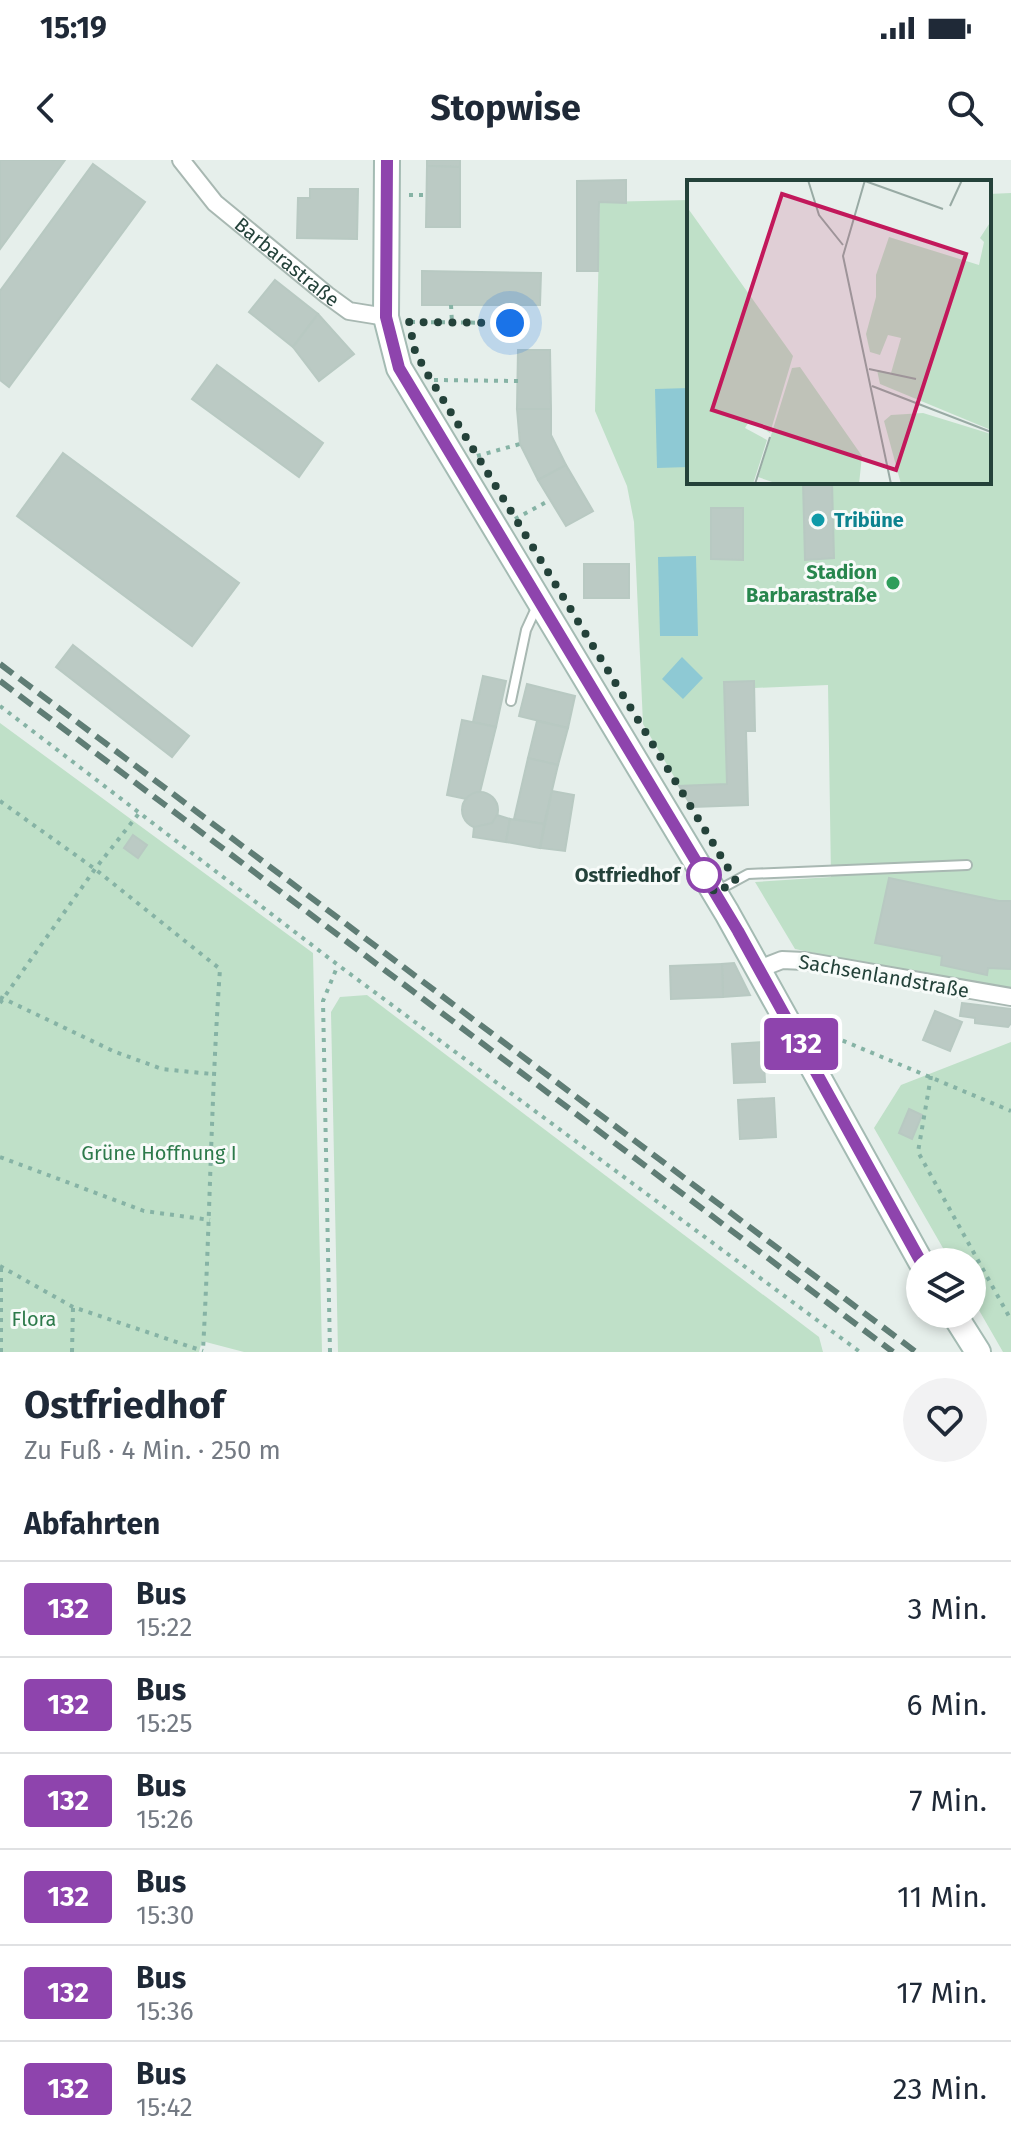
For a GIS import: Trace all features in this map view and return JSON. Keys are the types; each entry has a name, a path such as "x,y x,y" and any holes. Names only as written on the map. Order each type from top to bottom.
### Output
{"street":[{"name":"Barbarastraße","path":"181,160 215,203 349,311 401,317"},
{"path":"387,160 401,317 393,352 407,384 715,893 913,1248"},
{"name":"Sachsenlandstraße","path":"759,969 782,960 805,961 1011,997"},
{"path":"963,1328 978,1352"}],"lane":[{"path":"511,701 526,630 540,601"},
{"path":"715,893 748,874 967,865"}],"path":[{"path":"409,183 409,209"},
{"path":"409,195 427,195"},
{"path":"451,305 452,323"},
{"path":"401,317 452,323 510,323 510,305"},
{"path":"401,317 409,332"},
{"path":"425,370 435,387"},
{"path":"431,380 518,381"},
{"path":"470,444 484,469"},
{"path":"477,456 520,444"},
{"path":"515,519 550,500"},
{"path":"507,506 522,531"},
{"path":"0,706 338,965 860,1352"},
{"path":"0,801 95,869 220,969 212,1074 204,1351 73,1307 0,1266 1,1352"},
{"path":"140,812 1,999 113,1051 162,1069 212,1074"},
{"path":"330,1352 323,1001 338,965"},
{"path":"793,1030 822,1029 1011,1111"},
{"path":"931,1076 918,1152 1011,1320"},
{"path":"0,1157 144,1211 210,1220"},
{"path":"72,1352 73,1307"}],"green space":[{"name":"Stadion Barbarastraße","path":"1011,193 1011,988 955,982 795,949 755,882 831,877 828,685 754,688 755,731 746,732 748,805 692,807 643,724 634,522 627,486 595,411 600,202 687,200 687,484 991,484 991,194"},
{"name":"Grüne Hoffnung I","path":"0,723 313,953 322,1352 244,1352 202,1341 199,1352 0,1352"},
{"path":"367,995 819,1337 823,1352 338,1352 331,1012 340,997"},
{"path":"1011,1042 1011,1352 1003,1352 986,1322 986,1248 943,1248 874,1128 901,1085"}],"water":[{"path":"687,388 687,467 657,468 655,389"},
{"path":"696,556 698,636 660,636 658,557"},
{"path":"682,657 703,678 683,699 662,679"}],"building":[{"path":"0,160 65,160 0,249"},
{"path":"427,160 460,160 460,167 427,166"},
{"path":"93,164 145,202 9,387 0,380 0,291"},
{"path":"427,166 460,167 460,227 426,227"},
{"path":"626,180 626,203 599,202 598,271 577,271 577,181"},
{"path":"310,189 358,189 357,239 297,238 298,198 310,198"},
{"path":"422,271 541,273 540,305 422,305"},
{"path":"275,280 318,314 293,347 249,312"},
{"path":"318,314 354,354 319,381 293,347"},
{"path":"518,350 550,350 551,409 517,409"},
{"path":"217,365 323,443 299,477 192,399"},
{"path":"517,409 551,409 551,435 566,465 538,480 520,444"},
{"path":"63,453 239,583 192,646 17,516"},
{"path":"566,465 593,511 566,526 538,480"},
{"name":"Tribüne","path":"803,484 832,484 834,558 805,560"},
{"path":"711,508 743,508 743,560 711,559"},
{"path":"584,564 629,564 629,598 584,598"},
{"path":"73,645 189,736 172,757 56,667"},
{"path":"483,676 506,681 496,727 473,722"},
{"path":"754,681 755,731 746,731 748,805 692,807 679,786 727,784 724,682"},
{"path":"527,684 575,696 568,728 519,716"},
{"path":"462,720 496,727 480,792 466,799 447,795"},
{"path":"537,721 568,728 558,765 528,758"},
{"path":"528,758 558,765 544,824 514,819"},
{"path":"552,791 574,795 565,851 540,848"},
{"path":"480,792 493,797 498,810 493,823 480,828 467,823 462,810 467,797"},
{"path":"497,815 510,819 506,842 473,837 474,827 492,823"},
{"path":"510,819 544,824 540,848 506,842"},
{"path":"133,835 147,845 138,858 124,848"},
{"path":"889,878 1011,901 1011,969 988,968 987,975 941,965 942,956 875,943"},
{"path":"734,963 750,995 723,997 722,964"},
{"path":"722,964 723,997 671,999 670,966"},
{"path":"962,1003 1011,1009 1011,1023 1008,1027 975,1023 975,1018 960,1016"},
{"path":"935,1011 962,1022 950,1051 923,1040"},
{"path":"763,1042 765,1082 734,1083 732,1044"},
{"path":"774,1098 776,1137 740,1139 738,1100"},
{"path":"909,1109 922,1115 912,1139 899,1133"}],"railway":[{"path":"0,664 916,1352"},
{"path":"0,681 893,1352"}],"bus line":[{"name":"132","path":"387,160 386,317 399,368 738,931 912,1248"}],"place":[{"name":"Tribüne","path":"818,520"},
{"name":"Stadion Barbarastraße","path":"893,583"},
{"name":"Ostfriedhof","path":"704,875"}],"route":[{"path":"510,323 409,322 409,332 425,370 736,881 715,893 704,875"}],"park label":[{"name":"Flora","path":"34,1319"}]}
